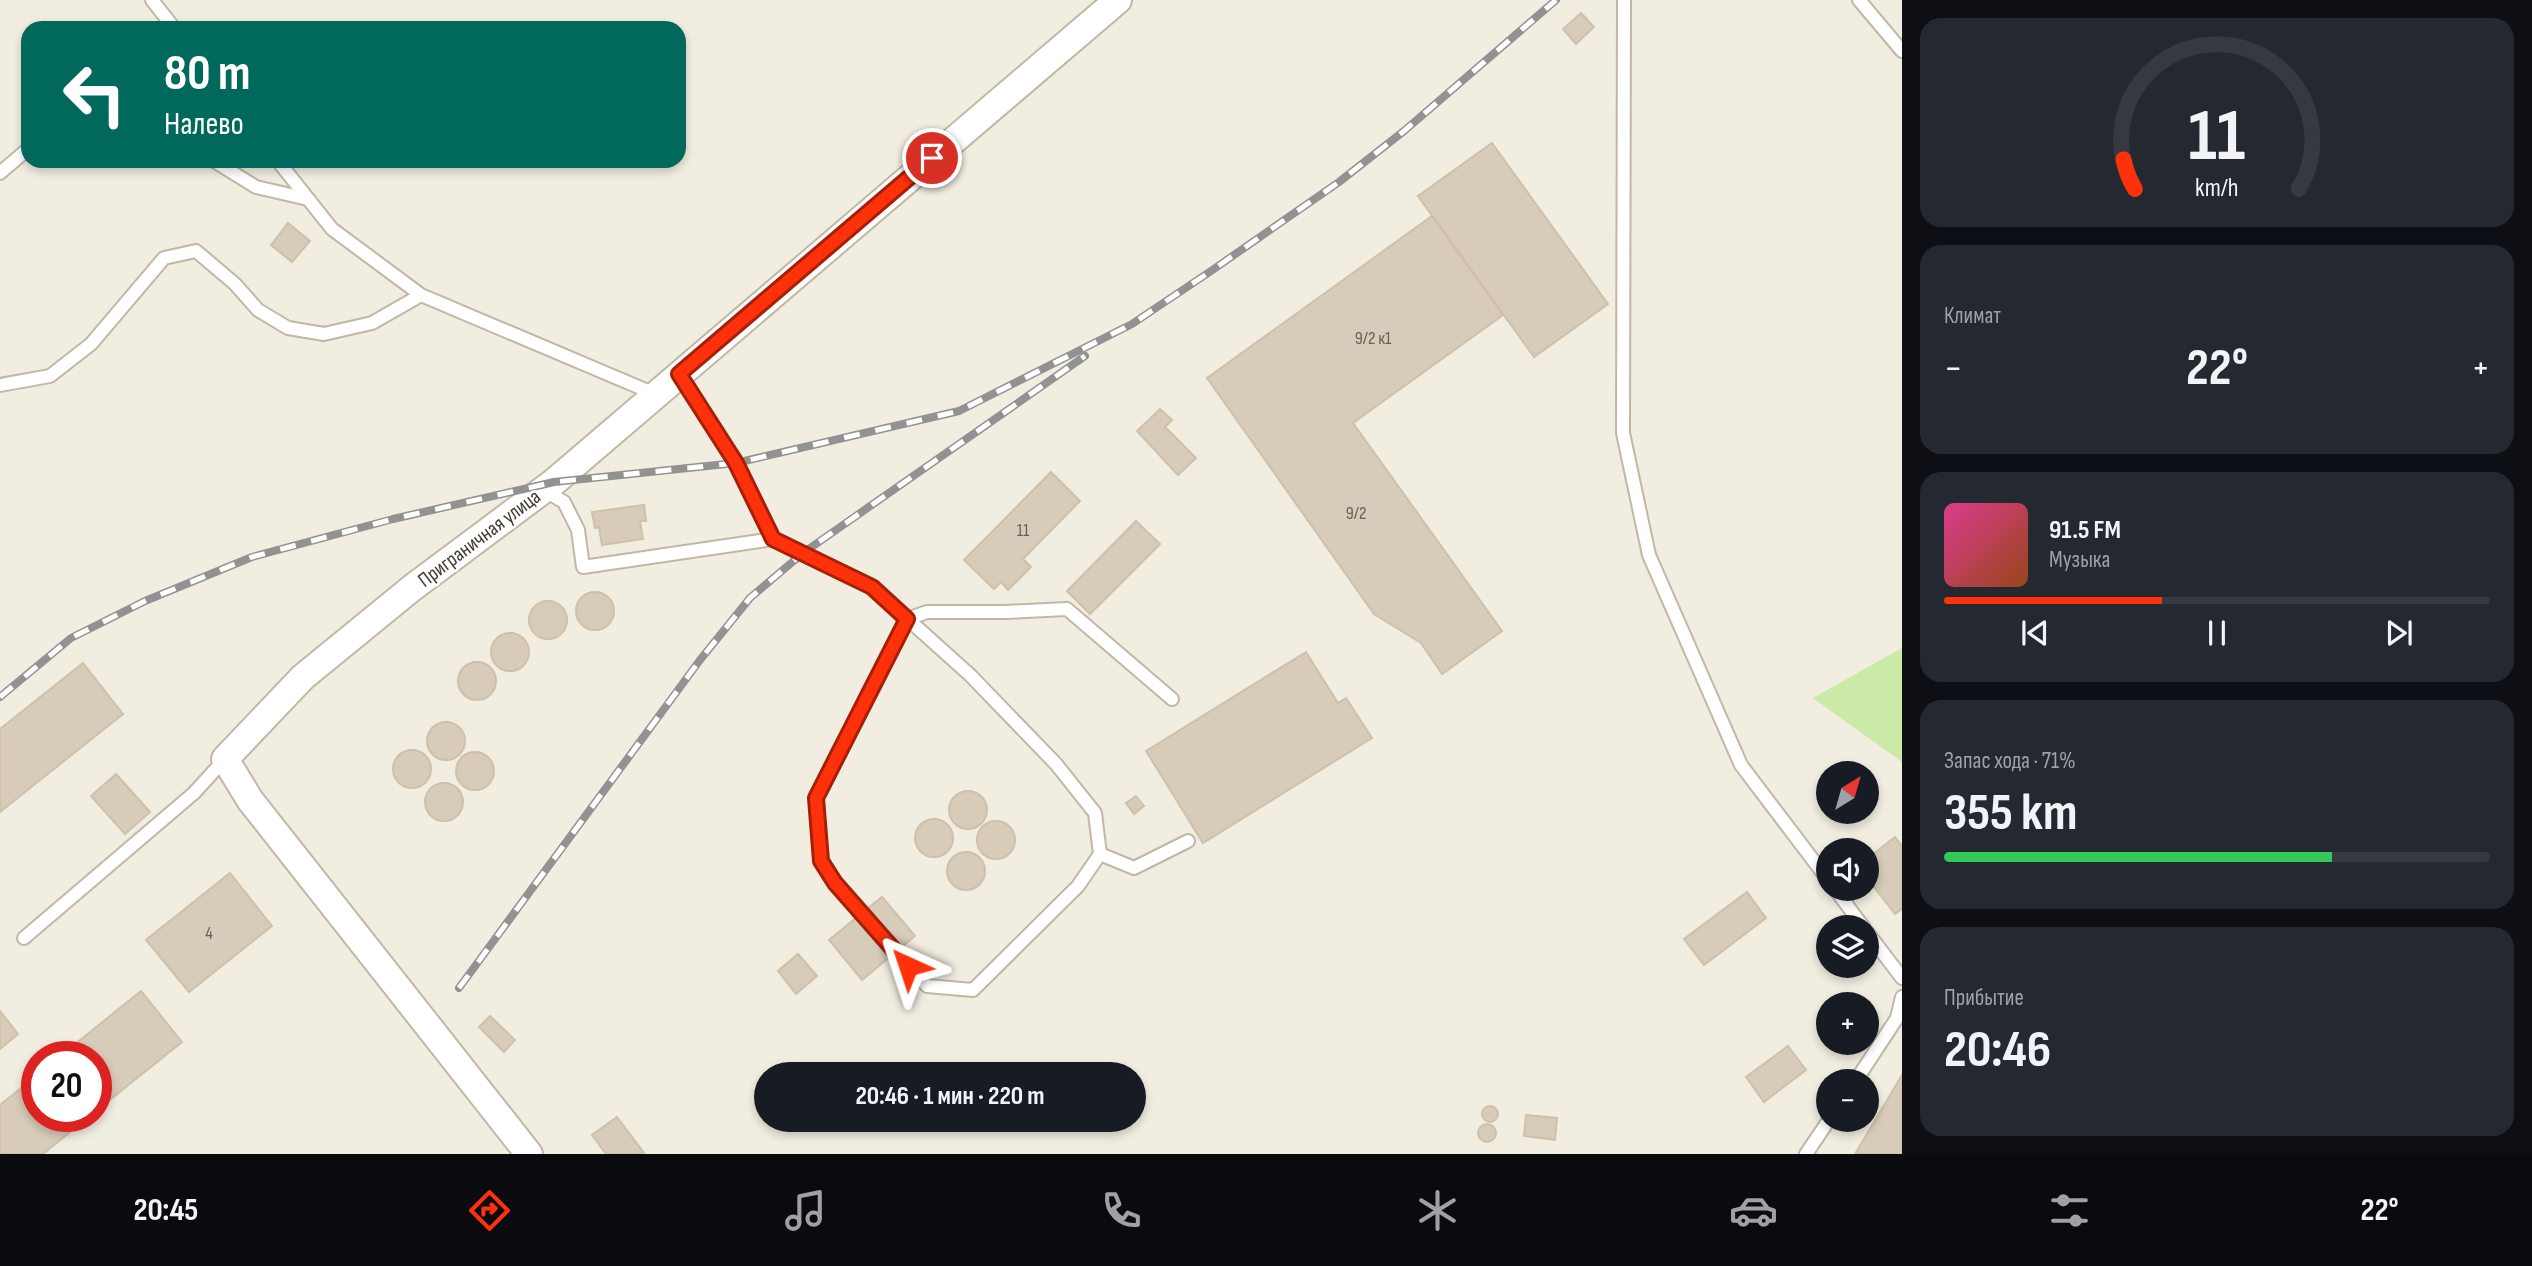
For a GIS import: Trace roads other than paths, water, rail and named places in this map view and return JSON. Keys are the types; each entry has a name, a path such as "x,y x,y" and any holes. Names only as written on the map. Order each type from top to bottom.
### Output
{"street":[{"name":"Приграничная улица","path":"225,759 303,677 412,588 544,489 1118,0"},
{"path":"225,759 250,800 529,1154"}],"lane":[{"path":"152,0 168,21"},
{"path":"1624,0 1623,433 1649,555 1741,765 1816,864"},
{"path":"1859,0 1902,51"},
{"path":"0,173 21,155"},
{"path":"226,168 256,187 308,199"},
{"path":"284,168 332,229 421,295 655,394"},
{"path":"0,385 50,376 91,344 164,258 196,251 235,284 258,310 288,328 324,334 372,323 421,295"},
{"path":"679,374 736,463 773,539"},
{"path":"544,489 564,502 578,530 583,567 773,539 872,587 907,619 970,675 1056,764 1095,813 1100,854 1078,886 973,990 927,986 835,883 821,861 816,798 907,619 927,612 1067,609 1172,699"},
{"path":"24,938 194,793 225,759"},
{"path":"1100,854 1134,868 1188,841"},
{"path":"1879,948 1902,978"},
{"path":"1864,1069 1897,1018 1902,997"},
{"path":"1806,1154 1821,1132"}],"railway":[{"path":"0,697 71,638 145,601 252,557 393,519 554,482 736,463 959,411 1132,324 1211,271 1339,182 1404,131 1556,0"},
{"path":"459,988 700,660 750,598 803,553 1085,356"}]}
